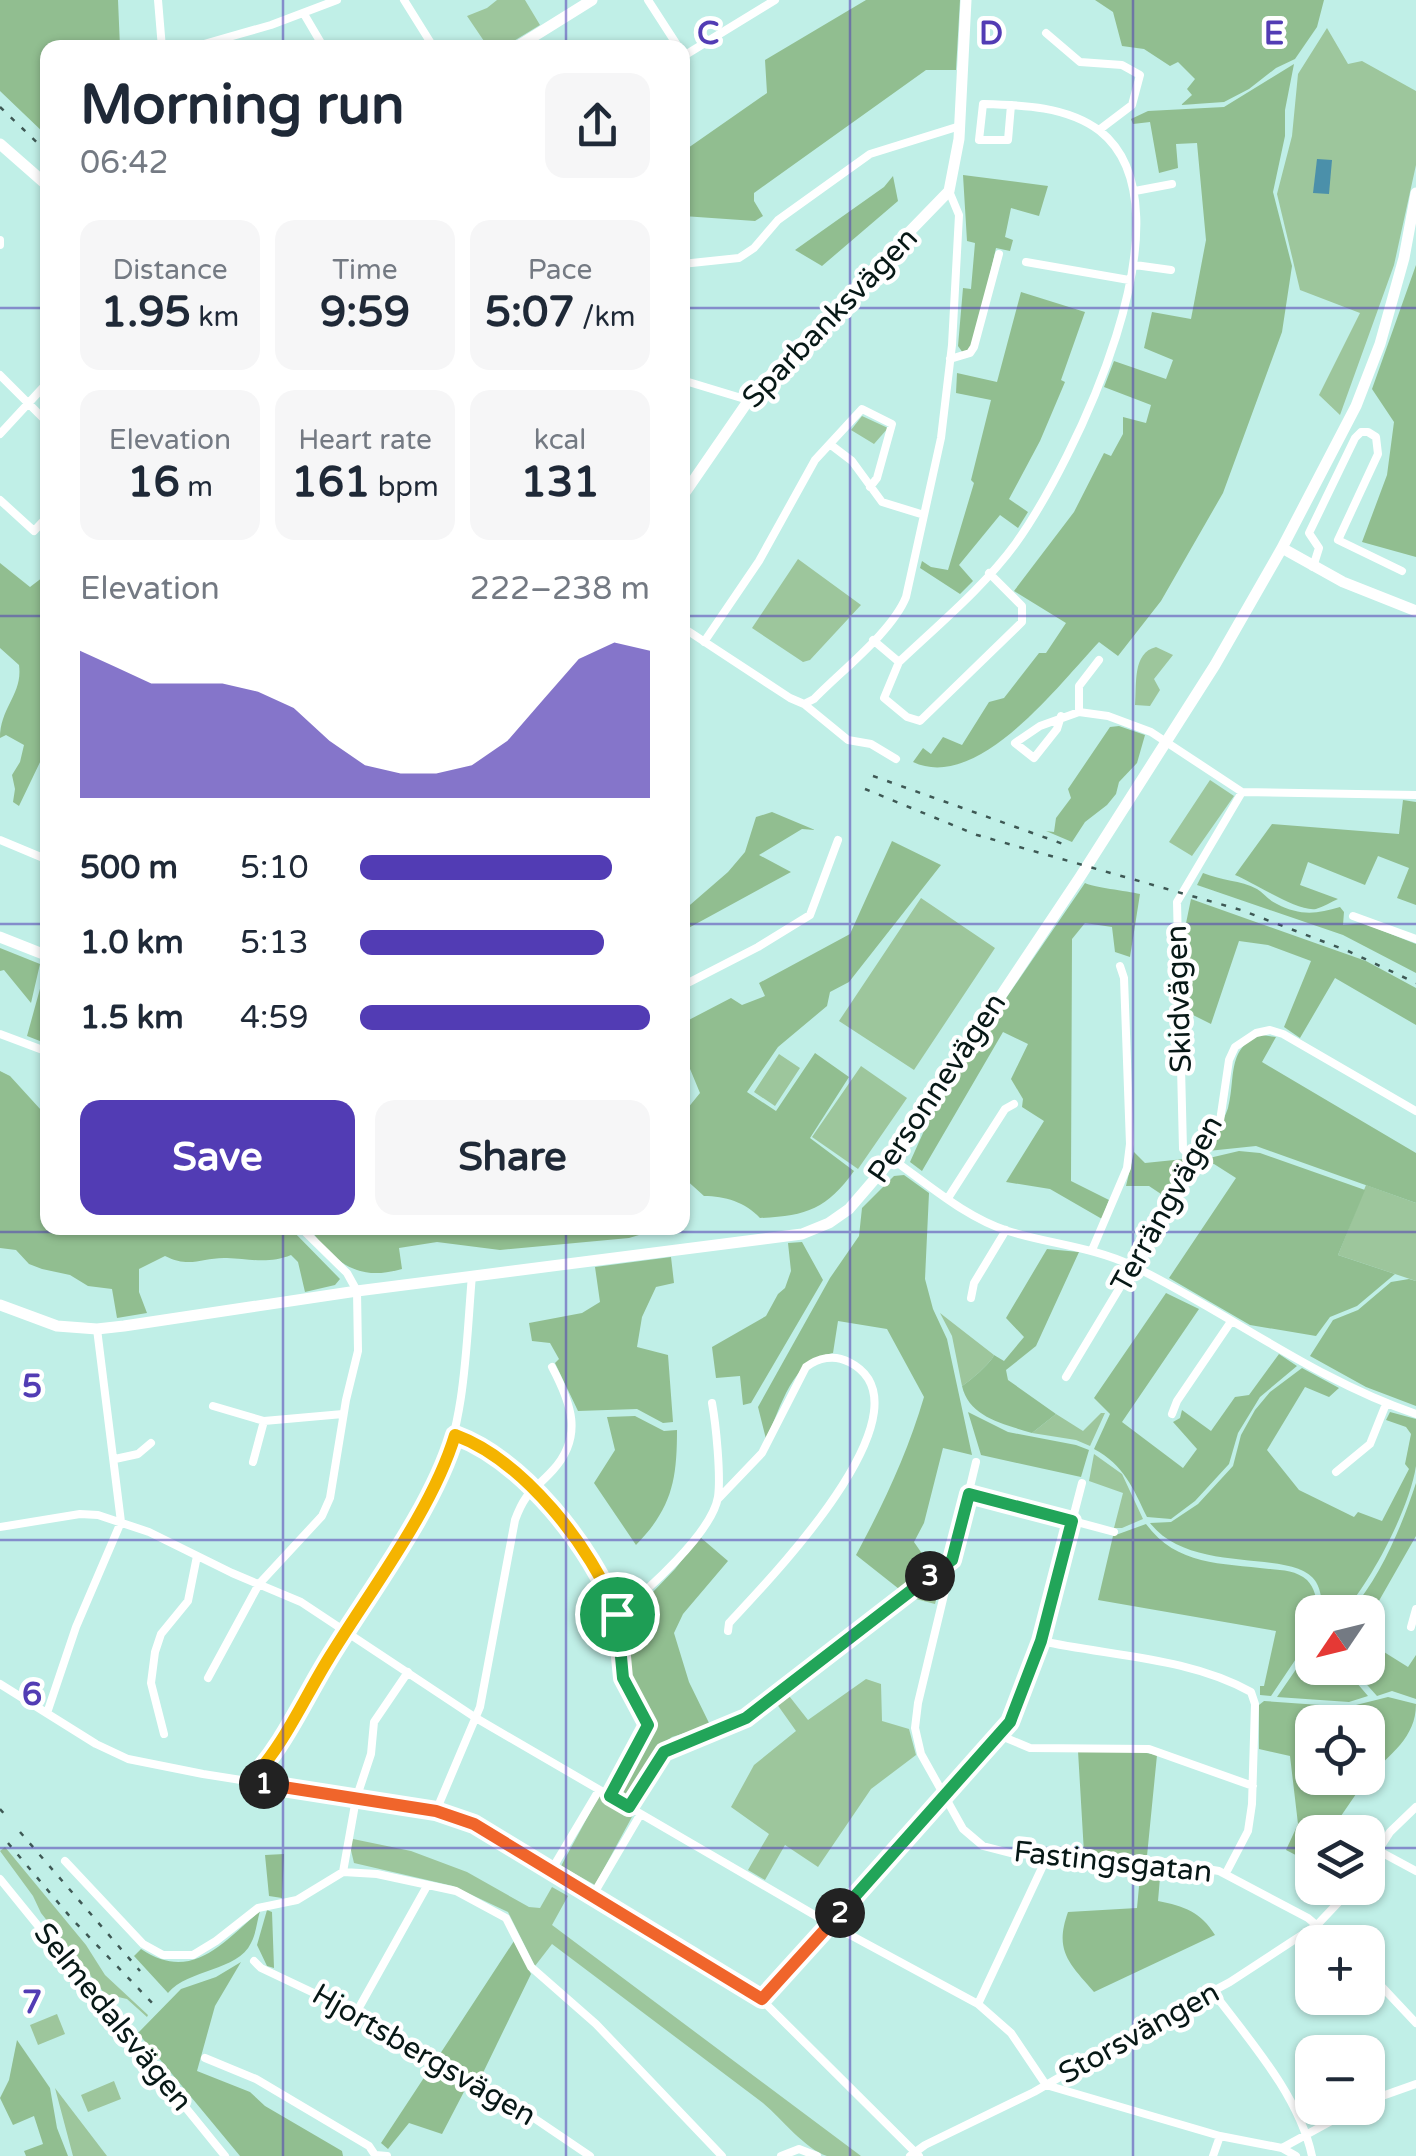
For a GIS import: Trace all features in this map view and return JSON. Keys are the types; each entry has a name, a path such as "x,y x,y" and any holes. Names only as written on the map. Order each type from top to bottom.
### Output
{"street":[{"path":"158,0 161,40"},
{"path":"217,40 338,0"},
{"path":"404,0 429,40"},
{"path":"529,40 592,0"},
{"path":"648,0 673,40"},
{"path":"690,49 774,0"},
{"path":"804,704 814,699 901,610 924,515 941,438 950,359 960,215 949,191 959,133 966,0"},
{"path":"304,14 319,40"},
{"path":"1046,32 1080,62 1122,65 1140,75 1132,104 1099,130"},
{"path":"979,140 983,104 1060,112 1099,130 1117,149 1135,191 1135,265 1116,332 1076,440 1043,504 1013,547 898,662 884,698 908,716 920,720 1022,622 1022,606 989,573"},
{"path":"690,263 739,258 754,248 778,220 870,154 959,133 979,140 1008,140 1011,105"},
{"path":"0,144 40,179"},
{"path":"1135,191 1172,184"},
{"name":"Sparbanksvägen","path":"690,485 748,400 949,191"},
{"name":"Personnevägen","path":"0,1305 45,1323 96,1329 802,1234 849,1209 892,1159 1167,744 1282,548 1356,406 1380,344 1404,258 1416,193"},
{"name":"Personnevägen","path":"1404,258 1416,233"},
{"path":"950,359 970,353 974,347 999,254"},
{"path":"1026,262 1130,280"},
{"path":"1135,265 1171,270"},
{"path":"0,375 40,416"},
{"path":"690,382 748,400"},
{"path":"0,434 40,390"},
{"path":"704,642 759,561 815,460 862,409 892,424 877,478 870,487"},
{"path":"1313,567 1320,548 1309,534 1355,438 1368,432 1376,437 1378,454 1338,540 1402,571"},
{"path":"830,444 852,460 882,502 924,515"},
{"path":"0,500 34,531 40,525"},
{"path":"1282,548 1313,567 1416,611"},
{"path":"690,633 804,704 848,740 871,744 896,759"},
{"path":"873,640 898,662"},
{"path":"1079,712 1079,686 1099,660"},
{"path":"1060,716 1057,728 1034,758 1015,742 1060,716 1079,712 1131,724 1242,792 1416,795"},
{"name":"Skidvägen","path":"1194,1160 1183,1148 1177,902 1242,792"},
{"path":"0,840 40,857"},
{"path":"690,982 810,915 838,840"},
{"path":"1353,916 1416,939"},
{"path":"0,937 40,953"},
{"path":"1092,1250 1127,1168 1130,1144 1124,978 1120,966"},
{"name":"Terrängvägen","path":"1066,1376 1220,1121 1229,1060 1235,1047 1256,1032 1270,1030 1283,1034 1416,1111"},
{"path":"0,1034 40,1049"},
{"path":"948,1198 1006,1109 1014,1104"},
{"path":"892,1159 976,1217 1006,1230 1092,1250 1133,1266 1341,1384 1416,1414"},
{"path":"971,1298 974,1283 1006,1230"},
{"path":"208,1678 259,1584 327,1508 358,1351 358,1291 347,1273 308,1235"},
{"path":"249,1782 280,1743 438,1482 455,1435 472,1276"},
{"path":"1172,1414 1230,1323"},
{"path":"47,1713 76,1627 121,1522 96,1329"},
{"path":"617,1614 668,1572 718,1499 769,1444 794,1384 806,1368 832,1357 851,1362 866,1374 874,1394 867,1440 807,1536 730,1623 728,1631"},
{"path":"436,1811 476,1718 510,1538 523,1498 563,1458 573,1429 571,1406 552,1367"},
{"path":"712,1403 718,1499"},
{"path":"1336,1472 1370,1444 1386,1404"},
{"path":"212,1406 264,1421 343,1414"},
{"path":"252,1462 264,1421"},
{"path":"455,1435 491,1451 534,1488 592,1564 617,1614 623,1678 648,1725 610,1796"},
{"path":"114,1459 138,1454 152,1443"},
{"name":"Fastingsgatan","path":"976,1462 915,1728 922,1754 963,1829 976,1842 1002,1852 1165,1862 1226,1873 1317,1924"},
{"path":"762,1999 1010,1722 1041,1641 1082,1482"},
{"path":"969,1494 1114,1532"},
{"path":"0,1526 87,1513 121,1522 300,1602 476,1718 830,1924 978,2004 1011,2033 1046,2085 1220,2136 1282,2148 1296,2156"},
{"path":"164,1734 151,1683 155,1652 161,1634 188,1601 197,1556"},
{"path":"629,1807 664,1752 746,1718 952,1560"},
{"path":"1411,1626 1416,1610"},
{"path":"1041,1641 1168,1663 1251,1692 1255,1704 1248,1831 1226,1873"},
{"path":"343,1872 376,1717 408,1672"},
{"path":"0,1684 118,1755 179,1770 436,1811 474,1824 762,1999 915,2154"},
{"path":"999,1735 1030,1748 1149,1748 1253,1786"},
{"path":"552,1869 599,1790"},
{"path":"1385,1839 1416,1807"},
{"path":"593,1895 640,1815"},
{"path":"1385,1854 1416,1871"},
{"path":"978,2004 1047,1857"},
{"path":"65,1861 144,1944 173,1958 193,1955 258,1908 296,1900 343,1872 377,1874 456,1891 506,1918 531,1968 596,2024 722,2156"},
{"name":"Selmedalsvägen","path":"0,1879 225,2156"},
{"path":"356,2013 427,1886"},
{"name":"Storsvängen","path":"915,2154 1214,1992 1317,1924 1335,1905"},
{"name":"Hjortsbergsvägen","path":"254,1961 261,1968 356,2013 525,2112 590,2156"},
{"path":"1385,1990 1416,2022"},
{"path":"1214,1992 1264,2062 1307,2134 1312,2156"},
{"path":"206,2058 256,2079 370,2146 376,2156 387,2156"},
{"path":"1385,2095 1416,2084"},
{"path":"1282,2148 1324,2125"},
{"path":"1213,2156 1220,2136"},
{"path":"781,2156 799,2149 816,2156"}],"green space":[{"path":"0,0 118,0 120,40 40,40 40,129 0,91"},
{"path":"497,0 525,0 540,25 515,40 483,40 467,16"},
{"path":"866,0 960,0 956,70 926,70 754,193 763,216 755,221 690,216 690,147 767,93 765,60"},
{"path":"1095,0 1324,0 1317,27 1295,59 1224,102 1181,105 1192,95 1187,89 1195,79 1178,62 1170,66 1144,49 1122,46 1113,12"},
{"path":"1327,28 1348,64 1362,61 1416,91 1416,165 1394,265 1340,415 1319,395 1360,313 1300,290 1277,194 1292,136 1298,74"},
{"path":"1294,64 1273,192 1292,266 1282,332 1223,493 1161,601 1118,656 1099,642 1016,729 964,762 938,767 913,762 923,748 931,754 943,737 962,745 989,702 1004,698 1039,653 1046,653 1066,623 1014,591 1074,512 1104,453 1111,456 1123,434 1123,417 1146,423 1151,405 1104,387 1114,361 1166,379 1173,360 1144,348 1152,312 1191,319 1206,240 1197,143 1176,144 1178,168 1159,173 1150,122 1133,124 1131,119 1148,111 1224,107"},
{"path":"963,175 1048,186 1039,216 1011,208 1005,237 1013,240 1010,251 996,248 974,346 963,353 958,346 963,288 971,289 975,243 967,241"},
{"path":"893,176 898,201 822,266 795,250 884,187"},
{"path":"1416,265 1416,557 1362,542 1387,475 1394,422 1372,389"},
{"path":"1021,292 1085,312 1061,380 1065,382 1009,499 1028,512 1018,528 1000,515 959,565 973,581 960,594 920,568 922,561 948,570 974,483 971,480 991,400 956,393 957,373 997,382"},
{"path":"862,416 888,428 874,444 851,430"},
{"path":"798,559 861,605 810,660 803,662 752,628"},
{"path":"0,563 30,587 40,579 40,762 19,806 13,802 12,775 24,745 6,735 0,738 15,693 19,665 0,648"},
{"path":"1156,647 1173,655 1154,679 1160,690 1150,706 1135,705 1139,662 1148,650"},
{"path":"1110,727 1145,735 1137,763 1119,782 1116,794 1085,822 1072,842 1046,831 1054,832 1056,818 1071,798 1068,789"},
{"path":"1210,780 1234,796 1192,856 1169,842"},
{"path":"1403,800 1416,802 1416,905 1397,898 1409,868 1378,856 1365,885 1308,862 1300,885 1338,899 1316,909 1287,902 1235,875 1272,824 1399,834"},
{"path":"772,812 815,830 802,829 759,855 791,872 690,927 690,905 745,852 756,817"},
{"path":"892,841 941,865 849,982 830,992 827,1006 778,1047 747,1092 776,1111 815,1053 849,1077 810,1138 854,1171 825,1202 790,1215 760,1218 734,1201 704,1196 690,1183 690,1105 700,1093 690,1069 690,1019 731,998 742,1005 765,996 759,983 850,934"},
{"path":"1203,873 1251,886 1293,911 1340,907 1344,912 1343,925 1363,923 1416,944 1416,973 1343,935 1197,885"},
{"path":"1085,883 1140,894 1130,957 1115,952 1112,927 1085,923 1072,939 1071,1181 1109,1200 1102,1219 1050,1189 1006,1182 1044,1121 1022,1107 1023,1099 1011,1079 1028,1044 1003,1032 922,1171 910,1162 941,1093"},
{"path":"921,898 995,948 914,1070 839,1021"},
{"path":"1191,899 1366,961 1416,988 1416,1025 1335,978 1300,1038 1284,1027 1311,961 1268,945 1239,941 1211,1024 1185,1011 1185,928"},
{"path":"0,948 40,964 31,1003 4,970 0,971"},
{"path":"40,989 40,1041 27,1036"},
{"path":"1262,1035 1276,1037 1262,1062 1416,1153 1416,1203 1256,1146 1208,1151 1228,1108 1238,1055 1251,1040"},
{"path":"779,1054 800,1068 775,1106 754,1092"},
{"path":"861,1066 907,1098 858,1169 812,1137"},
{"path":"0,1071 10,1076 40,1109 40,1235 297,1235 340,1279 335,1285 305,1292 298,1262 291,1255 267,1260 218,1258 189,1262 165,1256 139,1269 139,1292 147,1313 117,1318 112,1289 88,1286 70,1275 29,1264 16,1250 0,1248"},
{"path":"1239,1151 1260,1153 1365,1190 1338,1255 1395,1274 1357,1306 1330,1317 1316,1336 1250,1325 1169,1278 1236,1178 1203,1162"},
{"path":"1134,1152 1145,1163 1184,1159 1167,1198 1149,1186 1126,1186"},
{"path":"904,1175 929,1193 925,1279 947,1339 972,1455 943,1448 924,1523 914,1542 932,1568 899,1589 856,1555 894,1478 924,1397 887,1329 838,1321 833,1353 819,1357 798,1375 766,1439 758,1407 830,1278 859,1236 862,1208 894,1176"},
{"path":"1366,1185 1416,1203 1416,1281 1338,1255"},
{"path":"315,1235 639,1235 500,1250 437,1242 399,1248 402,1269 372,1273 349,1266"},
{"path":"802,1242 823,1280 751,1403 743,1405 740,1376 716,1378 712,1347 766,1316 785,1288 791,1271 788,1243"},
{"path":"1047,1249 1079,1252 1036,1346 1006,1370 1008,1380 1056,1414 1032,1433 980,1412 962,1386 994,1355 1004,1361 1024,1337 1006,1318"},
{"path":"671,1257 674,1283 656,1287 642,1317 637,1347 668,1355 673,1422 663,1423 637,1409 578,1411 555,1363 559,1359 550,1343 532,1341 529,1323 582,1313 600,1302 595,1267"},
{"path":"1416,1281 1416,1406 1366,1387 1310,1356 1333,1320 1358,1310 1391,1282"},
{"path":"1166,1293 1199,1309 1122,1422 1183,1468 1197,1449 1173,1422 1180,1418 1182,1410 1211,1431 1235,1397 1249,1395 1279,1354 1297,1366 1260,1397 1238,1433 1229,1464 1195,1501 1171,1519 1147,1517 1120,1470 1094,1449 1110,1414 1094,1398"},
{"path":"940,1313 994,1355 962,1386 952,1336"},
{"path":"1302,1368 1339,1388 1329,1397 1305,1387 1267,1450 1299,1490 1354,1517 1358,1512 1382,1521 1409,1469 1405,1464 1411,1434 1406,1427 1386,1420 1390,1412 1416,1419 1416,1466 1406,1503 1357,1595 1320,1595 1318,1585 1305,1572 1191,1550 1168,1540 1150,1523 1171,1522 1198,1504 1233,1466 1241,1435 1270,1392"},
{"path":"968,1412 1008,1432 1089,1450 1081,1477 981,1455"},
{"path":"1105,1413 1090,1446 1032,1433 1056,1414 1083,1431"},
{"path":"635,1416 664,1431 677,1430 670,1492 658,1518 636,1545 594,1483 615,1450 607,1417"},
{"path":"1094,1454 1122,1474 1143,1519 1114,1528 1123,1493 1089,1481"},
{"path":"1416,1483 1416,1536 1382,1595 1362,1595 1389,1551"},
{"path":"1146,1524 1158,1538 1186,1555 1217,1563 1289,1571 1310,1583 1315,1595 1295,1595 1295,1660 1271,1696 1260,1695 1260,1686 1264,1686 1276,1631 1098,1600 1113,1536"},
{"path":"700,1537 728,1561 683,1614 674,1633 689,1682 710,1725 672,1737 658,1747 627,1797 616,1790 651,1726 625,1669 626,1620"},
{"path":"938,1573 943,1574 935,1604 908,1597"},
{"path":"1385,1653 1408,1667 1416,1655 1416,1699 1392,1691 1377,1696 1367,1685 1385,1685"},
{"path":"1295,1671 1295,1685 1359,1685 1368,1696 1349,1702 1277,1697"},
{"path":"866,1679 881,1684 882,1721 909,1729 916,1755 871,1789 818,1867 785,1845 765,1880 748,1870 769,1834 731,1807 754,1765 796,1731 774,1700 786,1692 808,1720"},
{"path":"1388,1697 1416,1704 1412,1727 1385,1760 1385,1705 1356,1705"},
{"path":"1264,1701 1320,1705 1295,1705 1295,1795 1355,1795 1342,1815 1297,1815 1290,1756 1259,1749 1259,1705"},
{"path":"1078,1751 1157,1755 1147,1856 1084,1853"},
{"path":"599,1796 633,1815 595,1885 561,1866"},
{"path":"1295,1830 1295,1855 1286,1850"},
{"path":"353,1839 411,1851 467,1872 529,1907 540,1908 552,1887 568,1896 552,1925 861,2156 827,2156 810,2147 763,2103 552,1944 535,1966 508,1912 453,1886 354,1863 350,1846"},
{"path":"5,1847 86,1945 105,1975 147,2017 127,1999 105,1994 41,1913 0,1851"},
{"path":"284,1854 282,1898 269,1896 265,1855"},
{"path":"1141,1865 1161,1866 1158,1901 1191,1911 1215,1935 1094,1992 1077,1973 1063,1947 1068,1912 1137,1908"},
{"path":"267,1910 272,1912 274,1968 267,1966 257,1945"},
{"path":"260,1911 253,1939 245,1952 168,1993 134,1956 141,1949 176,1962 205,1955"},
{"path":"514,1941 531,1974 479,2081 438,2057"},
{"path":"241,1962 215,2006 197,2071 250,2092 265,2106 342,2151 343,2156 240,2156 138,2033 181,1989 216,1977"},
{"path":"57,2014 65,2034 38,2045 30,2025"},
{"path":"17,2040 50,2088 57,2128 68,2156 26,2156 24,2151 43,2144 34,2116 13,2125 0,2098 9,2080"},
{"path":"433,2064 468,2084 442,2134 409,2123 388,2149 381,2143"},
{"path":"114,2081 121,2099 88,2112 81,2095"},
{"path":"55,2088 107,2156 73,2156"}],"water":[{"path":"1317,159 1332,160 1329,194 1313,193"}],"railway":[{"path":"0,107 40,145"},
{"path":"873,776 1066,845"},
{"path":"865,789 977,835 1241,910 1348,951 1416,983"},
{"path":"0,1809 7,1817"},
{"path":"20,1832 140,1971"},
{"path":"8,1843 72,1919 156,2007"}],"route":[{"path":"455,1435 491,1451 534,1488 592,1564 617,1614 623,1678 648,1725 610,1796 629,1807 664,1752 746,1718 952,1560 969,1494 1072,1521 1041,1641 1010,1722 762,1999 474,1824 436,1811 249,1782 289,1729 428,1499 455,1435"}]}
